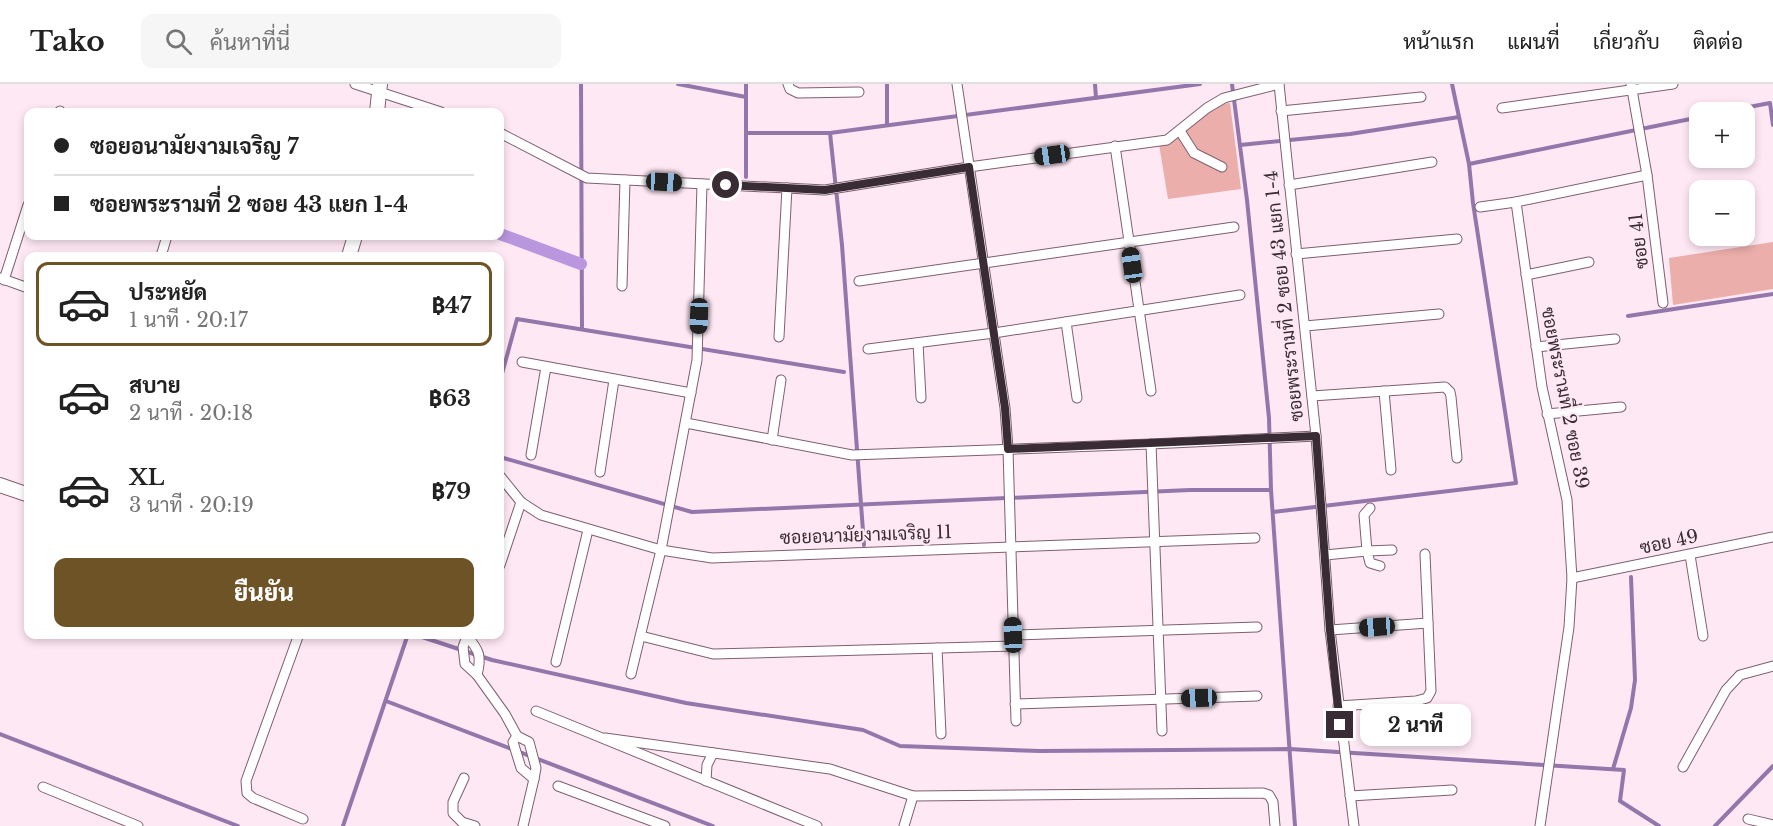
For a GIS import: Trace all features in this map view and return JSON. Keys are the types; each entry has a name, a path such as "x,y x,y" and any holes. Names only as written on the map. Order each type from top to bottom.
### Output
{"street":[{"path":"355,84 380,88 431,108"},
{"path":"788,84 790,89 798,93 859,92"},
{"path":"957,84 1005,408 1016,722"},
{"path":"504,135 587,178 825,190 969,167 1167,140 1207,108 1224,98 1279,84"},
{"name":"ซอยพระรามที่ 2 ซอย 43 แยก 1-4","path":"1279,84 1316,436 1330,630 1343,745 1347,758 1353,826"},
{"path":"1502,108 1631,87 1673,84"},
{"path":"1480,207 1647,175 1631,87"},
{"path":"378,108 380,88"},
{"path":"1281,111 1421,97"},
{"path":"1180,131 1194,153 1222,167"},
{"path":"1115,146 1151,391"},
{"path":"1289,185 1432,162"},
{"name":"ซอย 41","path":"1647,175 1663,303"},
{"path":"622,286 625,180"},
{"path":"631,674 661,550 697,360 702,184"},
{"path":"780,337 787,188"},
{"name":"ซอยพระรามที่ 2 ซอย 39","path":"1515,202 1547,414 1567,500 1572,578 1569,627 1559,686 1551,763 1540,826"},
{"path":"24,216 2,279 24,287"},
{"path":"859,281 1234,227"},
{"path":"1296,254 1457,239"},
{"path":"1526,275 1589,262"},
{"path":"868,348 994,333 1240,295"},
{"path":"1305,326 1439,314"},
{"path":"1066,322 1077,398"},
{"path":"1536,347 1615,339"},
{"path":"918,343 921,398"},
{"path":"522,362 691,393"},
{"path":"531,455 546,367"},
{"path":"600,472 614,380"},
{"path":"772,440 781,380"},
{"path":"1311,396 1438,386 1448,389 1451,397 1457,458"},
{"path":"1384,391 1391,470"},
{"path":"1547,414 1621,407"},
{"path":"686,423 852,455 1316,436"},
{"path":"1151,444 1162,731"},
{"name":"ซอยอนามัยงามเจริญ 11","path":"504,481 521,502 541,515 661,550 712,558 1255,538"},
{"path":"0,485 24,493"},
{"path":"504,553 521,502"},
{"path":"1371,508 1364,515 1367,551 1370,563 1380,566"},
{"path":"556,662 588,530"},
{"name":"ซอย 49","path":"1572,578 1773,537"},
{"path":"1325,555 1392,550"},
{"path":"1338,706 1427,698 1431,691 1425,554"},
{"path":"1690,555 1703,636"},
{"path":"1330,630 1428,623"},
{"path":"1013,635 1257,627"},
{"path":"641,636 713,654 1014,646"},
{"path":"297,639 246,781 247,793 253,798 303,819"},
{"path":"466,639 463,647 465,664 477,675 505,714 515,739 522,768 534,779"},
{"path":"470,639 478,649 480,663 477,675"},
{"path":"937,648 941,734"},
{"path":"1683,766 1726,690 1740,675 1773,666"},
{"path":"1015,704 1257,696"},
{"path":"536,711 817,826"},
{"path":"605,738 843,772 913,796 1263,794 1269,795 1273,802 1275,826"},
{"path":"515,739 529,742 536,768 523,826"},
{"path":"706,781 707,765 713,753"},
{"path":"464,778 453,802 453,813 462,822 475,826"},
{"path":"558,786 664,826"},
{"path":"43,788 138,826"},
{"path":"1350,796 1452,790"},
{"path":"904,826 913,796"},
{"path":"106,826 110,816"},
{"path":"1748,819 1773,825"}],"shaded area":[{"path":"1230,103 1241,189 1168,199 1158,138 1165,137 1203,106"},
{"path":"1773,242 1773,289 1673,305 1669,258"}],"waterway":[{"path":"581,84 582,329"},
{"path":"678,84 746,97"},
{"path":"746,84 746,177"},
{"path":"887,84 887,125"},
{"path":"1095,84 1096,98"},
{"path":"746,133 830,133 1200,84"},
{"path":"1232,84 1247,200 1269,418 1271,490 1295,826"},
{"path":"1273,512 1516,483 1469,164 1452,84"},
{"path":"1755,106 1770,103 1773,125"},
{"path":"1240,145 1350,134 1459,117"},
{"path":"1469,164 1689,119"},
{"path":"830,133 842,245 864,545"},
{"path":"504,235 581,264"},
{"path":"1628,316 1773,294"},
{"path":"504,366 517,319 844,372"},
{"path":"504,458 692,512 1190,490 1271,490"},
{"path":"1613,769 1631,708 1635,680 1631,577"},
{"path":"343,826 406,639"},
{"path":"428,639 492,660 686,703 863,730 900,746 1040,751 1290,749 1624,770 1620,801 1659,826"},
{"path":"386,701 713,826"},
{"path":"0,734 238,826"},
{"path":"1715,826 1773,766"}],"route":[{"path":"726,185 825,190 969,167 1005,408 1008,449 1316,436 1330,630 1340,725"}]}
